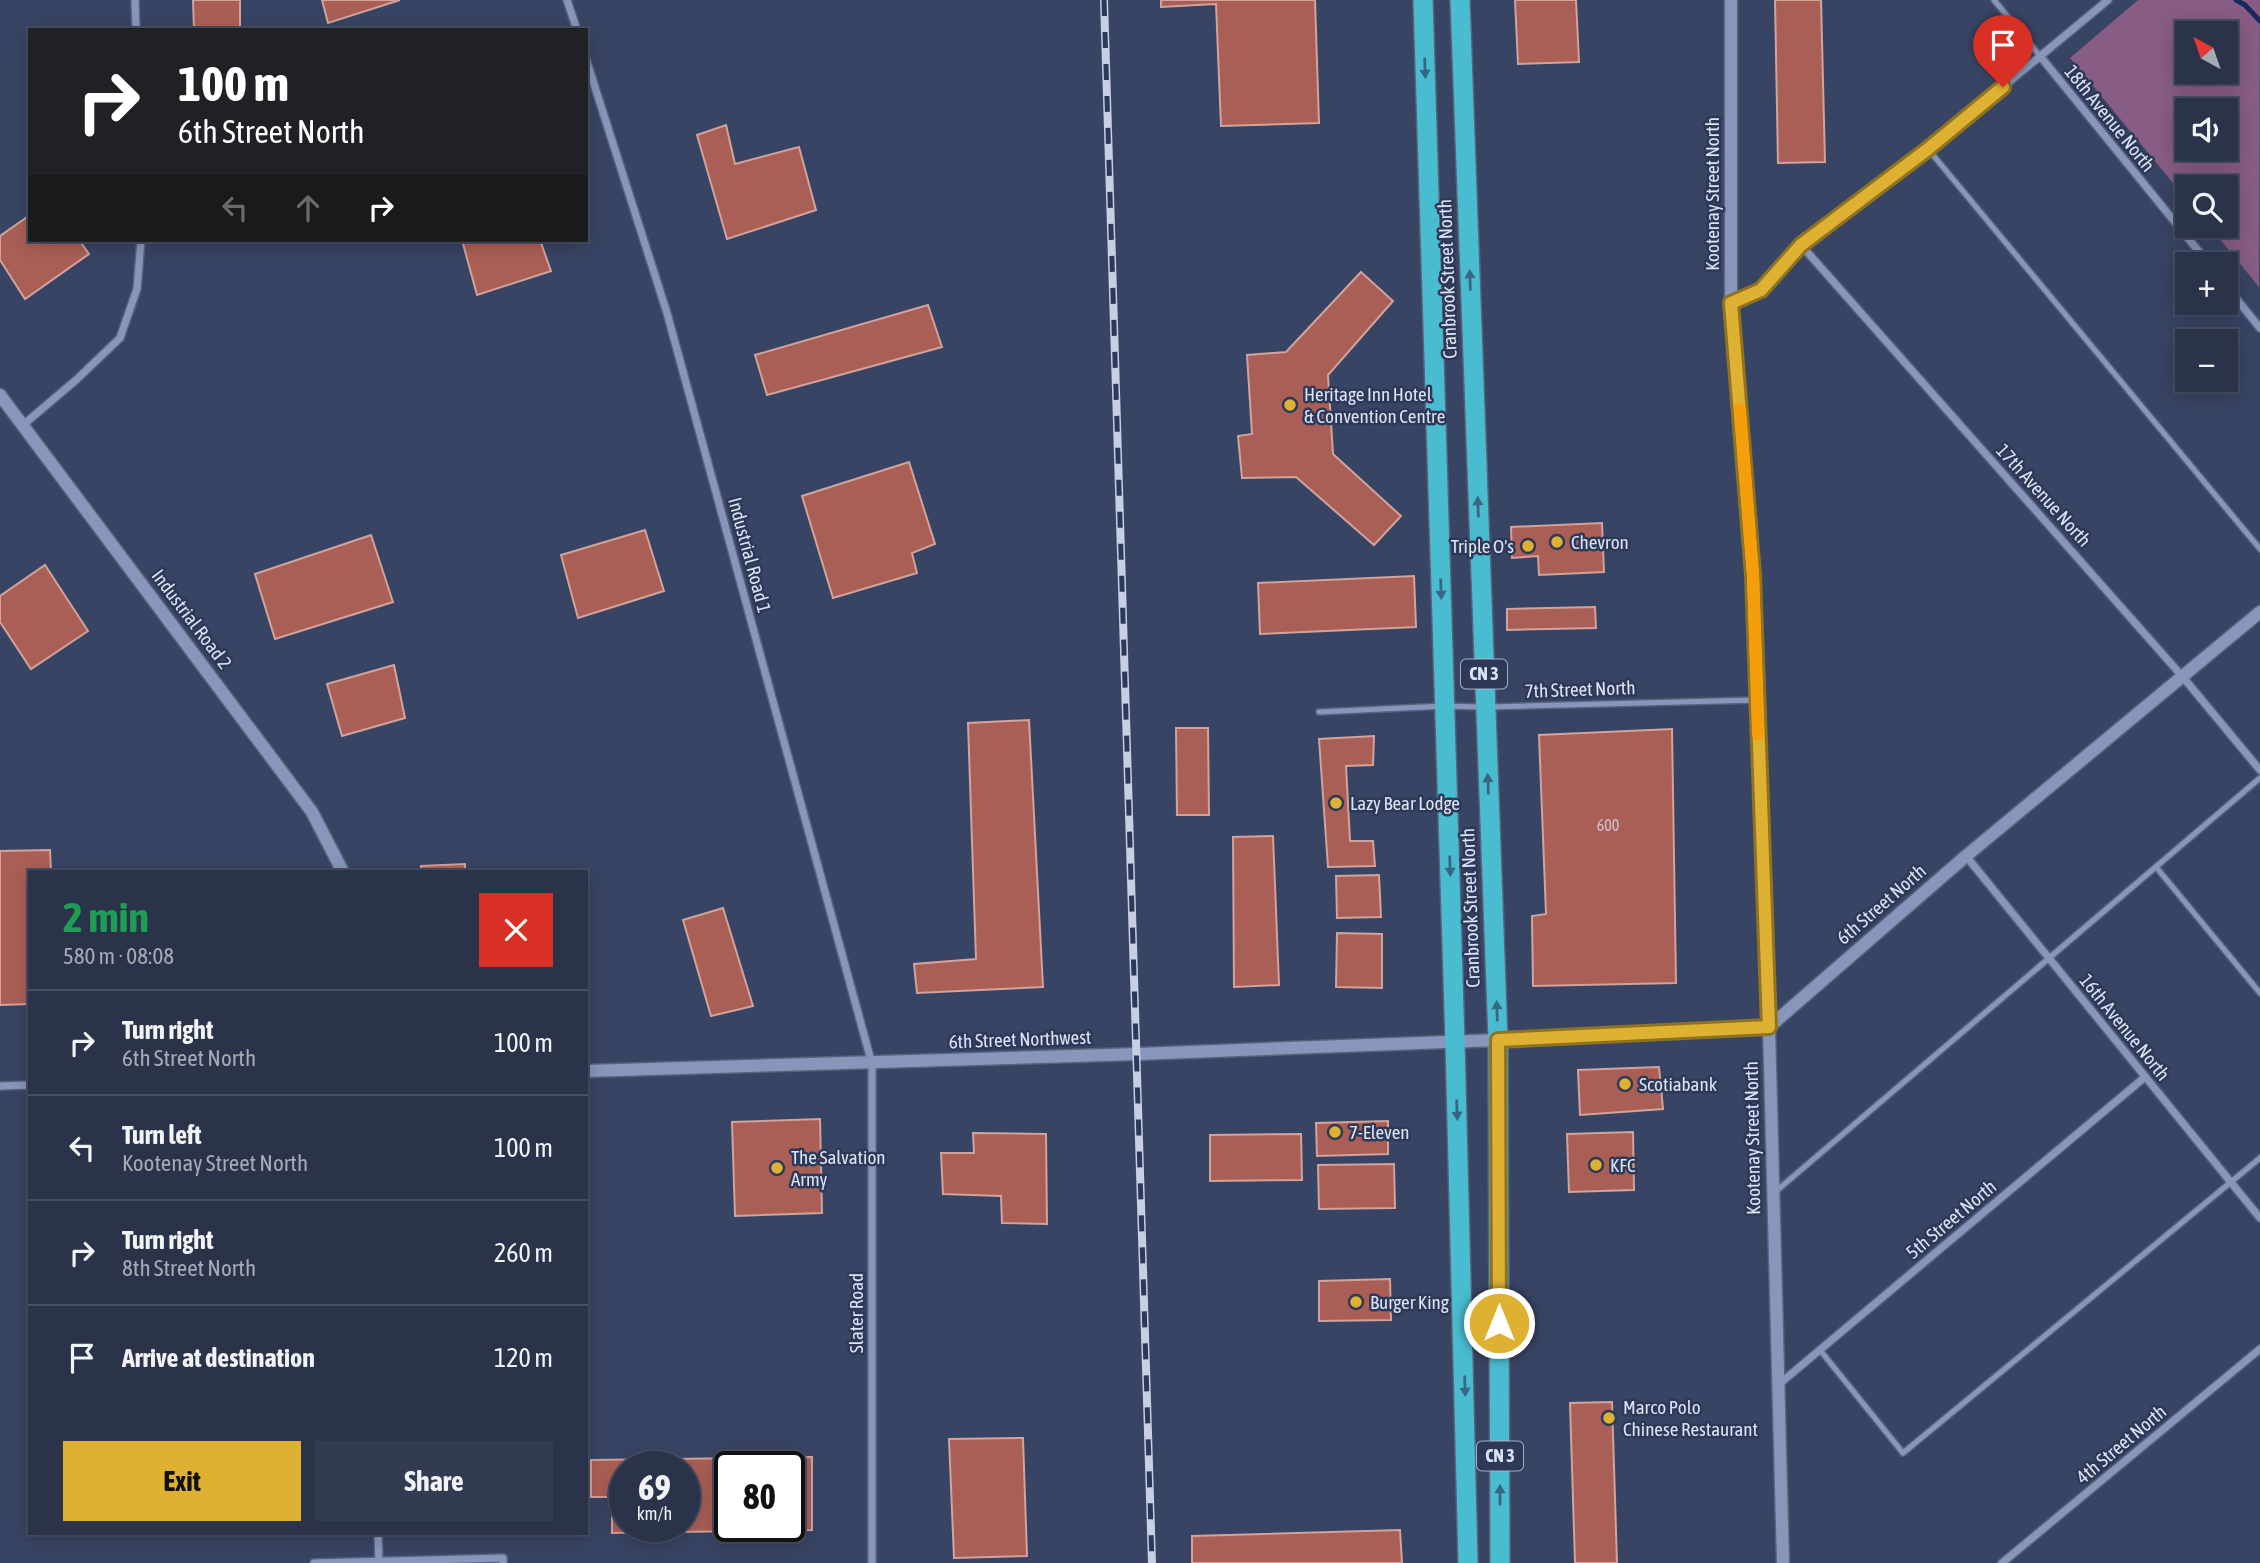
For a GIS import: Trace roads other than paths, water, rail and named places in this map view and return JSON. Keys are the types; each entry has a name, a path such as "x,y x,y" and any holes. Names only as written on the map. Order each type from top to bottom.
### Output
{"highway":[{"name":"Cranbrook Street North","path":"1423,0 1468,1563"},
{"name":"Cranbrook Street North","path":"1460,0 1498,1040 1500,1563"}],"street":[{"path":"135,0 136,28"},
{"path":"568,0 576,28"},
{"name":"Kootenay Street North","path":"1731,0 1731,303 1753,575 1769,1027 1783,1563"},
{"path":"1731,303 1761,290 1801,245 1928,149 2108,0"},
{"name":"18th Avenue North","path":"2040,56 2199,252"},
{"name":"Industrial Road 1","path":"588,65 667,313 872,1064"},
{"path":"23,425 120,338 137,289 141,242"},
{"name":"17th Avenue North","path":"1801,245 2182,676 2260,770"},
{"path":"2238,301 2260,328"},
{"name":"Industrial Road 2","path":"0,395 312,812 342,870"},
{"name":"6th Street North","path":"1769,1027 1966,856 2260,612"},
{"name":"16th Avenue North","path":"1966,856 2260,1218"},
{"path":"1455,1042 1769,1027"},
{"name":"6th Street Northwest","path":"588,1071 872,1064 1455,1042"},
{"name":"Slater Road","path":"872,1064 872,1563"},
{"name":"5th Street North","path":"1778,1385 2145,1077"},
{"path":"0,1086 28,1085"},
{"name":"4th Street North","path":"2002,1563 2260,1349"},
{"path":"378,1535 379,1562"},
{"path":"314,1563 503,1560"}],"lane":[{"path":"1994,0 2040,56"},
{"path":"1928,149 2260,550"},
{"name":"7th Street North","path":"1319,712 1445,706 1757,700"},
{"path":"1773,1194 2260,778"},
{"path":"2155,867 2260,993"},
{"path":"1820,1350 1903,1453 2260,1158"}],"waterway":[{"path":"2236,0 2245,5 2260,21"}],"railway":[{"path":"1104,0 1152,1563"}],"place":[{"name":"Heritage Inn Hotel & Convention Centre","path":"1290,405"},
{"name":"Chevron","path":"1557,542"},
{"name":"Triple O's","path":"1528,546"},
{"name":"Lazy Bear Lodge","path":"1336,803"},
{"name":"Scotiabank","path":"1625,1084"},
{"name":"7-Eleven","path":"1335,1132"},
{"name":"KFC","path":"1596,1165"},
{"name":"The Salvation Army","path":"777,1168"},
{"name":"Burger King","path":"1356,1302"},
{"name":"Marco Polo Chinese Restaurant","path":"1609,1418"}]}
